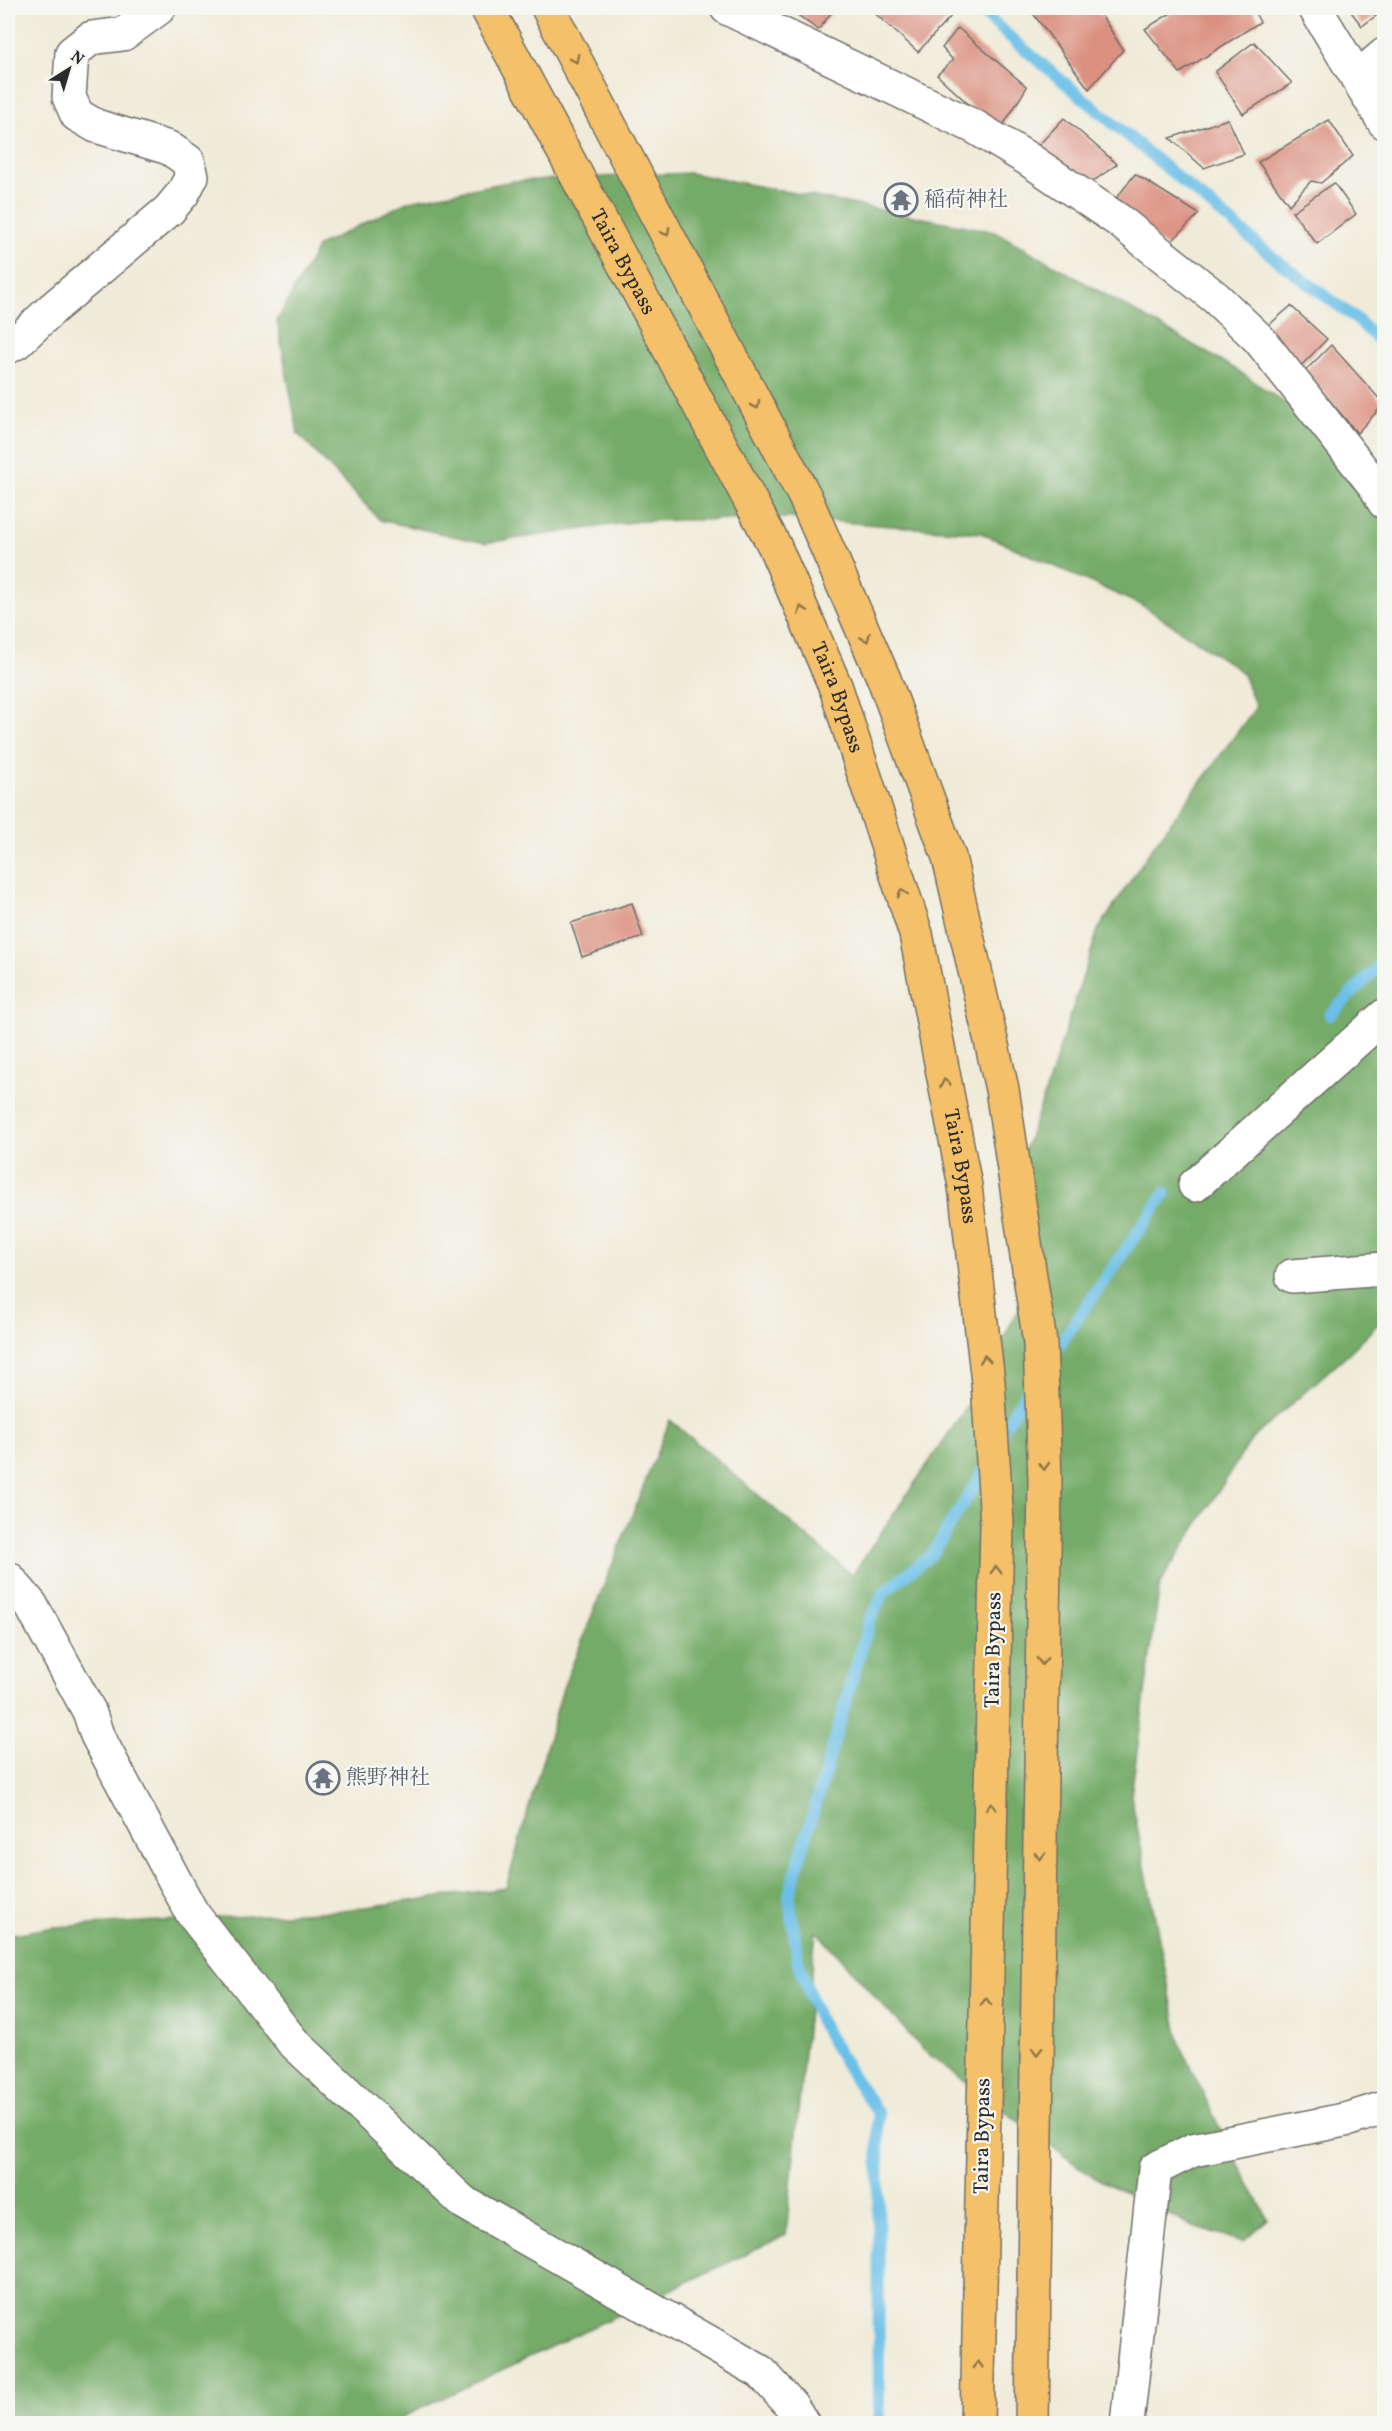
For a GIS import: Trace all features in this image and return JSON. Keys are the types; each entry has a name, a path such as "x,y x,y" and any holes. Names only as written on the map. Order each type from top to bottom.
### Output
{"highway":[{"name":"Taira Bypass","path":"487,8 774,545 836,688 915,934 966,1186 990,1417 997,1524 977,2424"},
{"path":"548,8 805,497 884,679 949,857 1002,1089 1040,1343 1045,1480 1032,2424"}],"street":[{"path":"8,347 17,342 52,309 169,210 183,193 192,176 188,161 169,148 96,126 77,115 69,97 72,53 91,38 123,34 159,8"},
{"path":"727,8 975,127 1028,159 1118,220 1216,298 1259,339 1374,486 1384,502"},
{"path":"1315,8 1384,122"},
{"path":"1357,78 1384,55"},
{"path":"1195,1185 1384,1016"},
{"path":"1293,1276 1384,1269"},
{"path":"8,1578 30,1605 89,1711 97,1735 192,1913 292,2041 463,2202 761,2372 791,2405 803,2424"},
{"path":"1127,2424 1155,2169 1193,2150 1349,2120 1384,2108"}],"green space":[{"path":"690,173 996,232 1237,370 1384,472 1384,1318 1350,1352 1251,1440 1160,1583 1131,1796 1180,2045 1224,2137 1268,2219 1243,2242 1190,2225 1090,2175 923,2050 816,1931 786,2235 405,2416 399,2423 8,2424 8,1935 54,1927 336,1911 506,1888 563,1688 670,1420 852,1575 970,1402 1025,1297 1010,1188 1043,1100 1098,930 1152,848 1256,707 1242,672 1145,607 981,533 788,518 640,521 485,543 380,520 298,434 277,321 318,246 409,201 513,181"}],"building":[{"path":"797,8 835,8 818,30 794,12"},
{"path":"869,8 940,8 951,16 918,52"},
{"path":"1029,8 1097,8 1123,50 1089,89"},
{"path":"1179,8 1252,8 1260,22 1180,73 1145,29"},
{"path":"1348,8 1384,8 1384,10 1362,26"},
{"path":"958,28 1027,87 999,132 937,75 953,60 942,48"},
{"path":"1254,42 1292,83 1243,114 1215,72"},
{"path":"1064,118 1117,164 1080,191 1035,149"},
{"path":"1228,119 1244,154 1204,168 1170,138"},
{"path":"1329,120 1353,156 1321,183 1311,181 1289,205 1258,162"},
{"path":"1135,174 1199,214 1166,247 1111,205"},
{"path":"1334,183 1356,214 1317,244 1292,212"},
{"path":"1291,306 1327,339 1298,369 1263,330"},
{"path":"1331,345 1384,404 1357,433 1305,371"},
{"path":"632,903 643,937 582,957 571,923"}],"waterway":[{"path":"978,8 1279,262 1354,317 1384,345"},
{"path":"1330,1015 1384,961"},
{"path":"1047,1362 1165,1193"},
{"path":"1001,1435 1034,1381"},
{"path":"879,2424 878,2113 853,2077 819,2020 798,1961 789,1895 870,1619 884,1592 932,1554 986,1467"}],"place":[{"name":"稲荷神社","path":"901,200"},
{"name":"熊野神社","path":"323,1778"}]}
